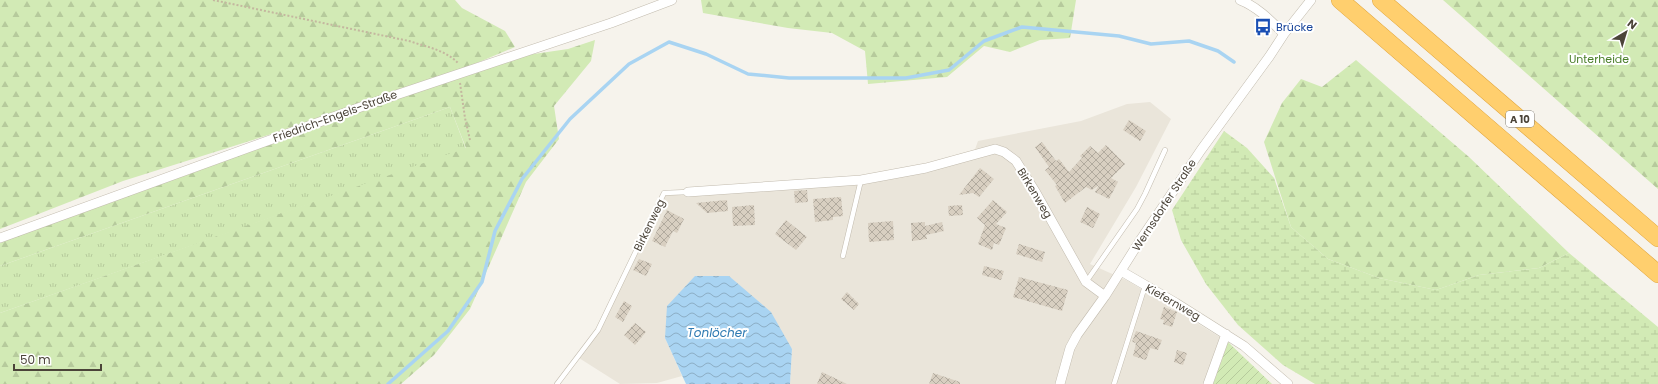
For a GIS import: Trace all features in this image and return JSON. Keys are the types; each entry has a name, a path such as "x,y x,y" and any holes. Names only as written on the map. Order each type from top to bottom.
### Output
{"highway":[{"name":"A 10","path":"1340,0 1658,274"},
{"name":"A 10","path":"1381,0 1658,238"}],"street":[{"name":"Friedrich-Engels-Straße","path":"0,238 369,104 611,23 672,0"},
{"path":"1240,0 1260,11 1284,34"},
{"name":"Wernsdorfer Straße","path":"1060,384 1070,348 1077,335 1105,296 1201,150 1284,34 1311,0"},
{"name":"Birkenweg","path":"688,192 861,180 926,168 995,149 1004,152 1016,162 1036,193 1086,282 1105,296"},
{"name":"Kiefernweg","path":"1121,271 1226,334 1248,350 1279,381 1288,384"},
{"path":"1208,384 1226,334"}],"lane":[{"path":"1086,282 1146,194 1165,150"},
{"path":"843,256 861,180"},
{"name":"Birkenweg","path":"557,384 598,330 664,193 688,192"},
{"path":"1114,384 1145,286"}],"path":[{"path":"213,0 410,41 448,54 459,63 465,118 470,140"}],"shaded area":[{"path":"1150,102 1171,119 1136,187 1090,264 1128,281 1228,342 1213,384 790,384 792,349 747,293 729,276 665,338 682,376 657,383 620,384 579,358 600,331 664,193 863,184 973,155 978,141 1081,121 1127,104"}],"green space":[{"path":"0,0 455,0 462,8 505,31 515,47 420,87 123,181 0,229"},
{"path":"701,0 1076,0 1070,38 1040,40 1010,52 984,46 947,77 868,84 865,51 832,33 788,28 703,13"},
{"name":"Unterheide","path":"1443,0 1658,0 1658,189"},
{"path":"595,40 591,61 554,106 559,139 526,182 470,309 434,355 401,384 0,384 0,313 466,148 450,107 0,266 0,238 520,56 568,49"},
{"path":"1356,60 1469,157 1569,253 1539,268 1479,275 1436,290 1379,278 1328,259 1291,227 1264,142 1282,103 1301,79 1322,87"},
{"path":"450,107 466,149 0,313 0,266"},
{"path":"1224,131 1247,148 1274,178 1291,227 1328,259 1379,278 1436,290 1479,275 1539,268 1569,253 1658,327 1658,384 1315,384 1283,365 1238,325 1206,284 1181,240 1172,210"},
{"path":"1228,342 1272,384 1213,384"}],"water":[{"name":"Tonlöcher","path":"695,276 729,276 771,312 792,349 790,384 686,384 665,338 667,306"}],"building":[{"path":"1129,120 1146,131 1140,141 1123,130"},
{"path":"1042,142 1056,161 1059,159 1069,172 1082,158 1080,156 1090,146 1098,153 1106,145 1125,164 1111,178 1118,182 1109,199 1095,192 1099,185 1092,190 1086,187 1065,203 1055,186 1057,185 1045,170 1049,167 1035,147"},
{"path":"980,168 994,179 979,197 973,193 959,195"},
{"path":"807,190 808,202 795,203 794,191"},
{"path":"841,197 843,216 833,217 833,220 815,222 813,199"},
{"path":"727,200 728,211 707,213 696,203"},
{"path":"993,200 1007,212 996,224 1006,228 999,245 994,243 992,250 978,244 985,225 977,218"},
{"path":"754,205 755,225 733,226 732,207"},
{"path":"962,205 963,215 949,216 948,206"},
{"path":"1087,207 1100,214 1093,228 1080,222"},
{"path":"667,210 684,219 677,233 673,231 665,247 652,241"},
{"path":"786,220 807,237 796,250 775,234"},
{"path":"893,221 894,240 869,242 868,223"},
{"path":"925,222 925,226 942,222 944,231 926,235 927,239 912,241 911,223"},
{"path":"1019,244 1045,252 1042,262 1016,254"},
{"path":"639,259 652,264 646,276 633,270"},
{"path":"984,266 1004,271 1001,280 982,275"},
{"path":"1019,277 1068,290 1062,311 1013,297"},
{"path":"847,292 859,304 854,310 841,299"},
{"path":"624,301 632,306 623,322 615,317"},
{"path":"1164,307 1177,312 1172,327 1163,324 1164,320 1160,319"},
{"path":"635,323 646,332 635,345 624,335"},
{"path":"1136,331 1162,340 1158,350 1150,348 1146,360 1133,356 1136,343 1132,342"},
{"path":"1177,350 1187,353 1183,365 1174,362"},
{"path":"822,372 847,384 817,384"},
{"path":"933,373 960,382 960,384 929,384"}],"waterway":[{"path":"388,384 448,331 482,282 495,231 522,179 570,119 629,64 669,42 706,54 748,74 789,78 906,78 949,70 984,41 1022,27 1119,36 1151,44 1189,41 1218,51 1234,62"}],"place":[{"name":"Brücke","path":"1263,27"}]}
